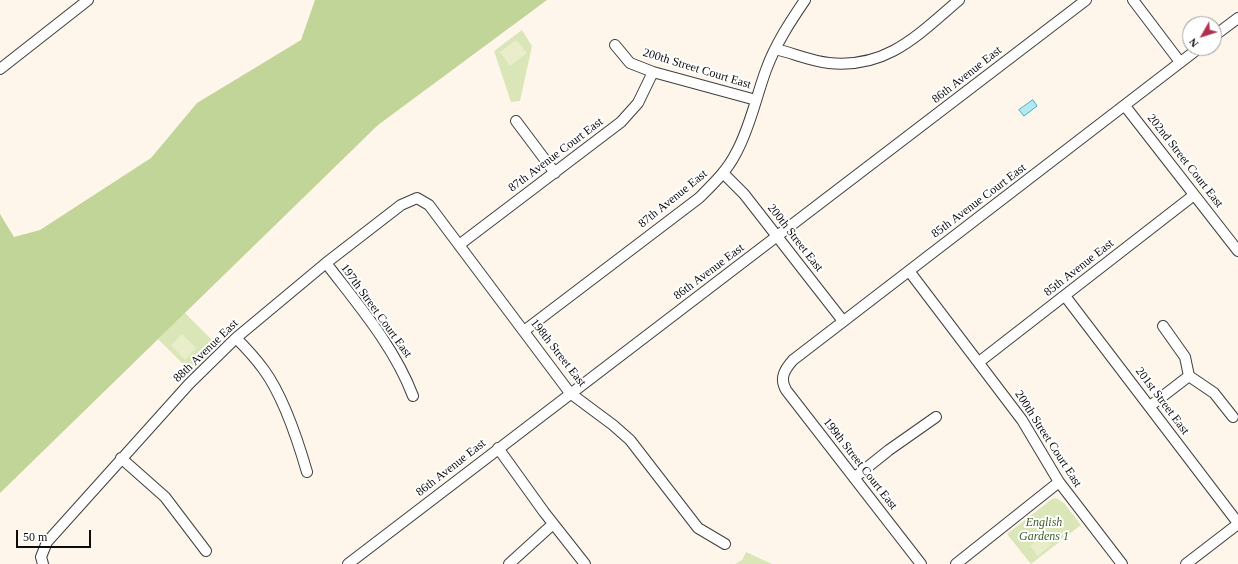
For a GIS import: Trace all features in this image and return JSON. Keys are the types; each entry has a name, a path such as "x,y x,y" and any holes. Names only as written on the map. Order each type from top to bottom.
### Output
{"street":[{"path":"0,69 88,0"},
{"name":"87th Avenue East","path":"524,331 699,198 724,174 742,140 776,49 788,25 804,0"},
{"path":"776,49 827,63 860,62 881,57 902,47 959,0"},
{"name":"86th Avenue East","path":"348,564 1086,0"},
{"path":"1134,0 1180,62"},
{"path":"1222,30 1238,18"},
{"name":"200th Street Court East","path":"615,45 630,62 653,72 756,100"},
{"name":"85th Avenue Court East","path":"782,379 784,372 793,360 842,321 1125,106 1188,56"},
{"name":"87th Avenue Court East","path":"459,245 555,173 626,117 638,103 653,72"},
{"name":"202nd Street Court East","path":"1125,106 1238,251"},
{"path":"516,121 555,173"},
{"name":"200th Street East","path":"724,174 744,194 842,321"},
{"name":"85th Avenue East","path":"979,362 1194,195"},
{"name":"88th Avenue East","path":"43,559 46,542 189,384 236,338 326,263 401,205 412,199 419,199"},
{"name":"198th Street East","path":"419,199 429,205 570,393 613,425 630,440 698,528 725,544"},
{"name":"197th Street Court East","path":"326,263 386,344 404,372 413,396"},
{"name":"200th Street Court East","path":"909,271 1032,434 1059,482 1122,564"},
{"name":"201st Street East","path":"1065,296 1238,523"},
{"path":"1163,326 1185,357 1189,376 1214,392 1233,417"},
{"path":"236,338 265,372 281,401 300,449 307,472"},
{"path":"1150,406 1189,376"},
{"name":"199th Street Court East","path":"782,379 786,390 921,564"},
{"path":"854,478 889,450 936,417"},
{"path":"498,448 553,524 585,564"},
{"path":"121,458 165,498 206,551"},
{"path":"956,564 1059,482"},
{"path":"1186,564 1238,523"},
{"path":"509,564 553,524"}],"green space":[{"path":"315,0 547,0 378,125 0,493 0,214 14,237 40,230 151,158 197,103 301,40"},
{"path":"522,30 532,46 520,101 511,102 494,51"},
{"path":"516,40 527,53 510,66 500,52"},
{"path":"185,313 218,346 192,373 158,339"},
{"path":"182,334 196,348 185,360 171,345"},
{"name":"English Gardens 1","path":"1056,498 1064,503 1081,525 1031,564 1007,534 1052,499"},
{"path":"1044,535 1051,545 1038,556 1030,546"},
{"path":"746,552 772,564 735,564 742,560"}],"water":[{"path":"1033,100 1037,106 1024,116 1019,110"}]}
